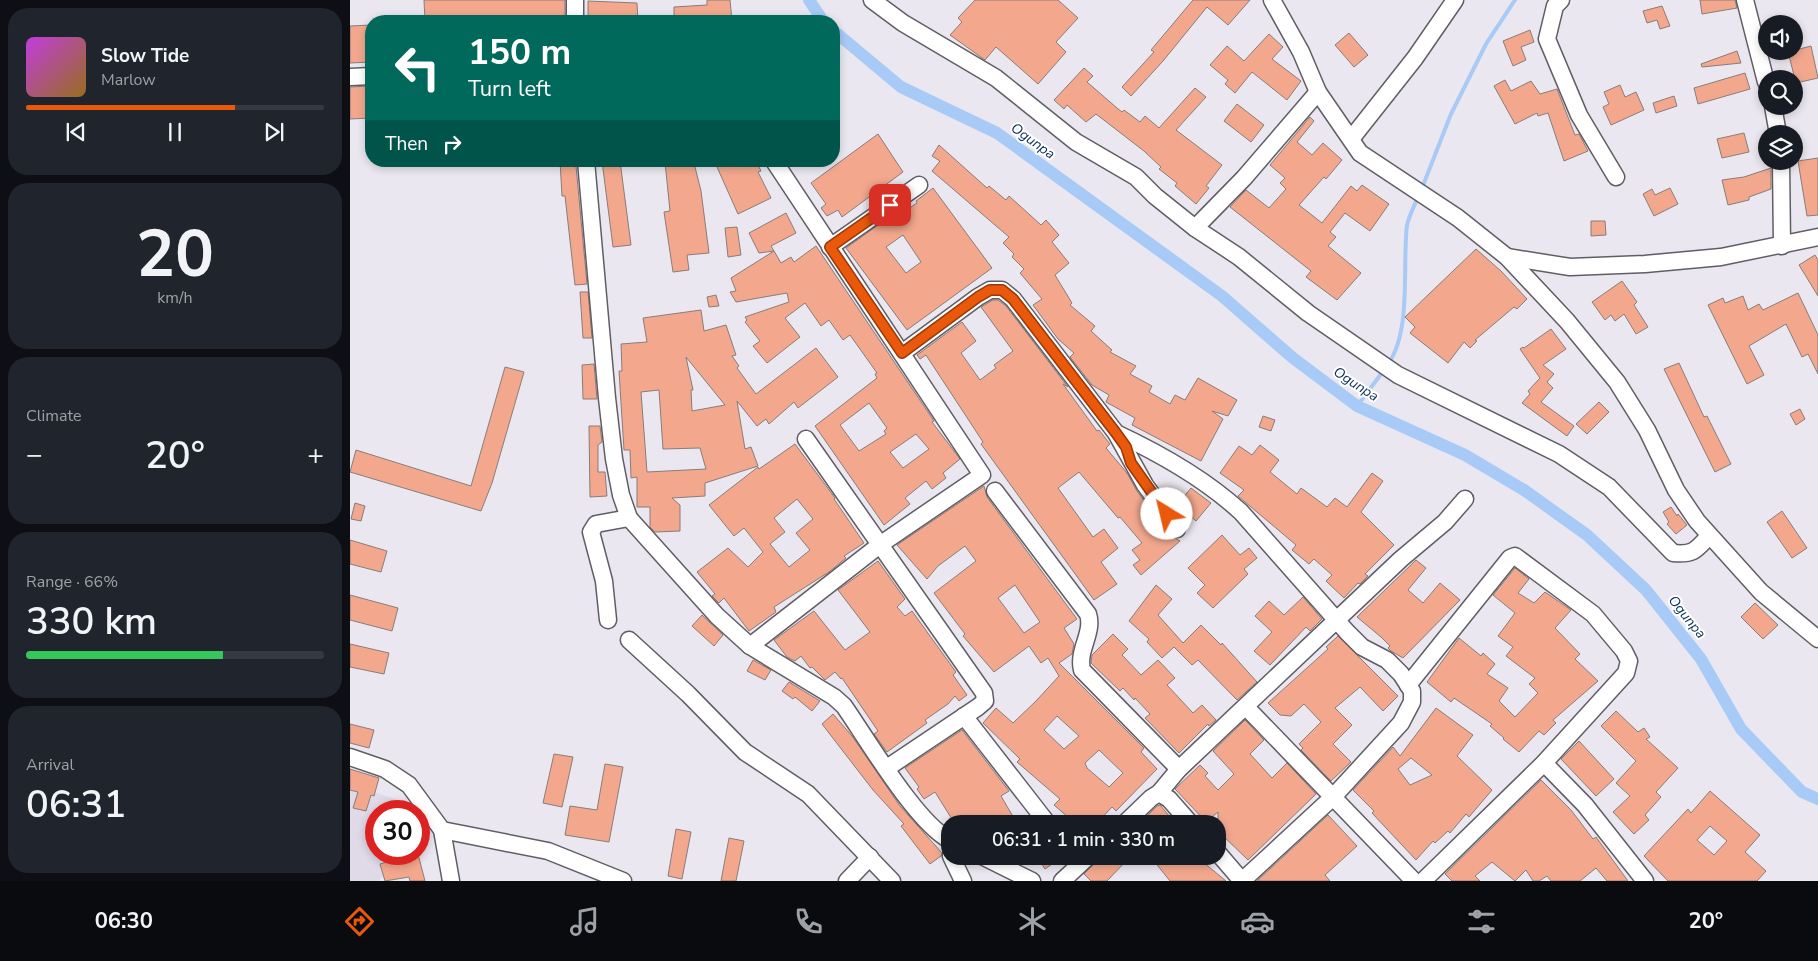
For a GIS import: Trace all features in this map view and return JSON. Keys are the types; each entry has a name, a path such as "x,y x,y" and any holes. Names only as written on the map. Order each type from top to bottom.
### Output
{"street":[{"path":"575,0 575,15"},
{"path":"872,0 903,23 996,78 1076,142 1136,177 1155,196 1195,228 1239,256 1308,313 1398,375 1559,454 1609,487 1673,553 1685,555 1694,552 1709,536"},
{"path":"1272,0 1301,52 1318,92 1360,153 1458,218 1507,256 1567,321 1617,382 1647,430 1676,490 1709,536 1761,592 1818,640"},
{"path":"1351,139 1415,58 1455,0"},
{"path":"1561,0 1555,6 1547,39 1579,115 1616,177"},
{"path":"1746,0 1763,70"},
{"path":"350,77 365,76"},
{"path":"1195,228 1244,178 1318,92"},
{"path":"587,167 608,407 619,486 629,518 717,616 750,646 844,706 910,800 941,834"},
{"path":"750,646 881,544 982,475 778,167"},
{"path":"1781,170 1782,246"},
{"path":"830,247 919,185"},
{"path":"1507,256 1570,267 1721,257 1782,246 1818,237"},
{"path":"902,353 978,297 990,290 1002,290 1013,299 1116,433 1145,485 1177,529"},
{"path":"1116,433 1156,452 1222,495 1241,512 1362,646 1387,660 1412,690 1412,702 1401,723 1333,797 1242,881 1226,862"},
{"path":"806,439 984,693 984,701 887,768"},
{"path":"995,491 1088,614 1091,622 1082,650 1082,670 1179,769"},
{"path":"1133,815 1159,793 1179,769 1338,621 1401,559 1446,522 1465,499"},
{"path":"608,620 604,581 592,532 596,524 629,518"},
{"path":"1408,685 1510,558 1515,556 1593,614 1624,650 1629,661 1629,668 1620,680 1544,763 1424,881"},
{"path":"629,640 688,694 745,752 808,794 892,881"},
{"path":"1246,707 1414,881"},
{"path":"964,716 1041,815"},
{"path":"350,757 385,769 409,784 442,830 451,881"},
{"path":"1544,763 1585,805 1645,881"},
{"path":"1159,793 1169,799 1183,815"},
{"path":"442,830 541,849 583,864 603,877 623,881"},
{"path":"847,881 870,857"},
{"path":"954,865 961,880"},
{"path":"1000,865 1032,881"},
{"path":"1062,881 1076,865"}],"shaded area":[{"path":"350,784 398,800 365,800 365,865 391,865 379,881 350,881"}],"building":[{"path":"424,0 565,0 565,15 425,15"},
{"path":"707,0 730,0 731,15 674,15 674,7 707,5"},
{"path":"975,0 1058,0 1078,18 1056,42 1066,52 1038,84 996,47 985,60 950,35 962,22 958,18"},
{"path":"1193,0 1250,0 1228,25 1207,7 1163,61 1131,96 1122,87 1154,52 1151,50"},
{"path":"1700,0 1735,0 1737,8 1702,14"},
{"path":"588,1 637,3 638,15 588,15"},
{"path":"1662,6 1670,26 1660,29 1657,20 1647,23 1643,11"},
{"path":"365,25 365,62 350,63 350,26"},
{"path":"1530,30 1534,42 1521,47 1526,60 1513,66 1503,41"},
{"path":"1349,33 1368,55 1354,67 1335,45"},
{"path":"1269,34 1283,47 1272,59 1301,81 1287,100 1252,72 1235,93 1225,84 1228,80 1210,65 1227,46 1244,61"},
{"path":"1811,46 1818,78 1803,81 1803,70 1793,70 1790,60 1803,60 1803,48"},
{"path":"1737,51 1741,63 1702,67 1701,64"},
{"path":"1084,68 1093,76 1087,82 1122,112 1124,110 1140,122 1145,116 1159,128 1195,88 1206,97 1176,130 1222,165 1206,186 1209,188 1196,204 1175,186 1177,183 1159,169 1161,167 1144,151 1096,114 1086,122 1067,105 1064,109 1054,100"},
{"path":"1745,73 1750,89 1698,104 1694,88"},
{"path":"1505,80 1511,91 1531,81 1540,94 1557,89 1575,135 1579,134 1588,151 1564,161 1548,113 1538,116 1537,113 1515,124 1494,86"},
{"path":"1620,85 1625,97 1636,92 1644,110 1611,125 1603,107 1609,104 1604,92"},
{"path":"365,86 365,118 350,119 350,87"},
{"path":"1674,96 1677,106 1656,113 1653,103"},
{"path":"1237,104 1264,125 1251,142 1224,121"},
{"path":"1310,117 1314,121 1297,142 1312,155 1323,143 1342,160 1326,179 1324,177 1299,205 1322,223 1351,186 1357,191 1362,185 1389,204 1370,231 1345,213 1330,232 1336,237 1328,246 1361,273 1337,300 1306,277 1311,271 1230,207 1246,190 1269,208 1286,189 1280,183 1285,178 1270,165"},
{"path":"1744,133 1749,152 1722,158 1717,139"},
{"path":"878,134 903,172 842,217 838,210 827,216 821,208 826,204 811,183 833,167 840,167 840,162"},
{"path":"939,145 987,188 989,186 1006,200 1009,196 1041,225 1046,220 1059,235 1052,242 1069,263 1055,275 1072,303 1070,305 1095,326 1091,331 1112,350 1110,352 1136,366 1130,374 1152,386 1149,392 1170,404 1175,395 1185,400 1198,378 1237,400 1228,416 1212,411 1223,419 1201,461 1132,425 1135,418 1106,402 1109,395 1092,385 1070,357 1074,353 1058,339 1033,305 1042,299 1020,273 1024,269 1012,257 1014,254 1003,243 1009,237 932,171 940,161 932,156"},
{"path":"1818,158 1818,215 1807,216 1799,170 1803,170 1803,160"},
{"path":"560,167 576,167 587,284 575,285 565,196 562,196"},
{"path":"603,167 621,167 631,245 613,247"},
{"path":"666,167 695,167 701,191 709,253 687,255 689,270 673,272 664,212 670,211"},
{"path":"717,167 759,167 761,171 758,172 771,198 738,214"},
{"path":"1765,170 1771,170 1771,189 1749,197 1749,200 1728,205 1722,180 1744,177"},
{"path":"933,188 992,268 907,330 846,248 888,218 890,221 917,203 916,201","holes":["903,235 921,262 906,273 886,247"]},
{"path":"1670,188 1678,204 1654,216 1643,194 1652,189 1655,195"},
{"path":"786,213 796,233 771,246 774,251 759,253 749,233"},
{"path":"1591,221 1605,221 1606,235 1591,236"},
{"path":"737,227 741,255 728,257 725,228"},
{"path":"816,246 934,421 932,422 960,459 943,473 946,478 932,489 926,481 905,498 910,504 884,525 815,426 877,378 875,374 877,373 850,335 843,340 829,320 821,326 805,303 785,318 800,337 767,363 753,346 760,341 745,322 747,320 745,317 789,302 787,293 736,302 730,292 736,291 731,278 774,251 781,263 791,257 794,262","holes":["869,403 887,428 884,431 886,434 859,451 840,425","916,434 929,449 903,468 890,452"]},
{"path":"1476,249 1501,271 1527,299 1517,309 1514,307 1475,340 1477,341 1470,348 1464,342 1448,363 1410,333 1415,327 1405,317"},
{"path":"1815,255 1818,260 1818,296 1799,265"},
{"path":"1622,281 1637,302 1634,305 1648,327 1636,334 1624,314 1615,321 1611,315 1605,320 1592,302"},
{"path":"580,292 588,292 592,338 583,338"},
{"path":"1798,293 1818,335 1818,374 1808,354 1802,357 1786,324 1749,346 1764,375 1747,384 1708,305 1723,298 1725,303 1743,296 1748,310 1759,304 1763,310"},
{"path":"716,295 719,306 709,307 707,297"},
{"path":"993,300 998,300 1006,306 1068,387 1063,384 1097,431 1099,430 1110,444 1106,448 1127,473 1137,491 1169,535 1180,541 1141,575 1133,565 1140,560 1132,550 1142,543 1079,472 1058,488 1093,537 1104,529 1118,548 1101,562 1117,584 1094,600 981,444 983,442 926,355 920,359 917,355 962,322 976,341 961,353 980,380 996,368 994,365 1013,351 981,307"},
{"path":"701,310 704,331 726,325 736,355 732,356 739,366 737,368 756,394 816,348 838,377 798,408 794,402 769,424 766,419 757,426 737,401 745,449 751,447 758,466 705,483 705,496 672,498 680,505 680,531 655,532 650,527 650,507 637,507 637,477 631,478 630,450 624,450 619,371 622,371 621,344 647,342 643,318","holes":["686,357 725,405 692,411 691,390 693,390","659,390 663,449 700,448 706,469 647,472 641,392"]},
{"path":"1551,329 1566,349 1543,365 1554,374 1547,382 1553,388 1541,402 1574,426 1567,436 1522,403 1530,394 1528,391 1540,378 1520,349"},
{"path":"1679,363 1704,417 1707,416 1731,464 1715,472 1664,369"},
{"path":"594,364 597,399 583,399 582,365"},
{"path":"505,367 524,372 492,483 481,511 350,472 356,450 471,486"},
{"path":"1599,402 1609,412 1587,434 1576,424"},
{"path":"1800,409 1805,419 1796,425 1790,414"},
{"path":"1263,416 1275,420 1271,431 1259,427"},
{"path":"589,426 600,426 602,442 598,445 598,472 605,472 607,496 590,497"},
{"path":"795,444 835,498 864,543 844,556 846,558 829,572 774,607 776,612 749,631 724,598 719,603 712,596 715,594 697,572 728,548 748,567 763,552 744,528 734,536 709,505 758,467 759,469","holes":["797,499 813,519 796,533 810,550 789,567 770,544 785,532 774,518"]},
{"path":"1260,445 1279,460 1270,472 1297,494 1301,488 1327,507 1335,498 1347,507 1372,473 1383,481 1361,512 1394,545 1365,574 1368,576 1360,584 1358,583 1344,598 1326,581 1332,575 1314,559 1309,564 1292,550 1296,545 1238,496 1244,490 1220,473 1239,446 1252,455"},
{"path":"984,486 987,497 1077,619 1064,628 1074,644 1072,654 1059,663 1144,748 1141,752 1157,769 1116,811 1112,807 1104,815 1066,815 1054,805 1060,799 1017,762 1020,759 983,723 996,708 1013,723 1059,676 1048,658 1041,663 1029,646 994,672 963,636 965,634 934,593 976,561 965,546 938,566 927,579 897,545","holes":["1015,585 1040,622 1024,633 998,598","1057,716 1079,736 1064,749 1044,730","1099,750 1123,773 1109,787 1087,768 1085,763"]},
{"path":"1191,488 1211,503 1196,521 1177,505"},
{"path":"355,503 365,506 361,521 351,519"},
{"path":"1671,507 1687,525 1676,534 1667,524 1669,522 1663,512"},
{"path":"1782,511 1807,548 1792,558 1767,522"},
{"path":"1222,535 1240,555 1249,548 1257,558 1244,569 1248,574 1213,608 1197,593 1205,585 1188,568"},
{"path":"350,540 387,551 381,572 350,564"},
{"path":"1416,560 1426,568 1408,590 1423,603 1440,583 1460,600 1403,658 1391,651 1388,648 1390,646 1381,637 1357,617"},
{"path":"878,561 905,599 897,607 905,616 912,611 956,672 953,675 967,695 959,701 955,696 948,704 925,720 927,723 887,752 874,734 878,731 842,678 835,672 825,680 812,667 810,668 801,656 795,661 787,657 774,640 814,611 845,650 870,632 838,590"},
{"path":"1515,568 1529,579 1518,593 1534,603 1545,592 1571,610 1555,628 1580,654 1575,659 1598,681 1553,720 1556,723 1544,735 1539,731 1519,752 1490,726 1492,724 1454,698 1451,702 1427,682 1459,638 1481,656 1483,653 1495,664 1487,674 1508,688 1499,701 1515,717 1538,693 1529,684 1535,678 1506,656 1513,647 1498,636 1515,613 1493,595"},
{"path":"1156,585 1172,599 1158,615 1183,643 1201,625 1221,645 1222,643 1257,682 1237,700 1198,660 1192,665 1174,647 1162,658 1147,642 1149,639 1129,621"},
{"path":"350,595 398,608 392,631 350,620"},
{"path":"1303,597 1322,619 1310,631 1306,627 1270,665 1254,651 1272,632 1255,616 1269,601 1284,615"},
{"path":"1755,603 1778,625 1763,639 1741,617"},
{"path":"702,615 723,635 714,646 692,626"},
{"path":"1113,634 1128,649 1122,655 1141,675 1158,660 1175,678 1167,685 1193,713 1202,705 1216,720 1209,726 1208,724 1179,753 1145,718 1150,714 1135,698 1134,700 1123,688 1120,691 1091,663 1092,655"},
{"path":"1338,636 1398,696 1383,711 1360,687 1335,708 1352,725 1333,744 1351,762 1331,781 1301,750 1303,748 1299,744 1321,722 1304,704 1291,716 1280,715 1268,703 1328,649 1326,647"},
{"path":"350,644 389,653 384,674 350,667"},
{"path":"753,660 771,670 765,680 747,671"},
{"path":"789,682 820,701 812,711 795,697 793,699 782,691"},
{"path":"1436,708 1473,735 1457,756 1492,790 1469,817 1466,814 1450,833 1448,831 1435,843 1433,841 1416,860 1372,813 1374,811 1353,790 1393,747 1400,756","holes":["1411,758 1432,775 1410,785 1398,769"]},
{"path":"1616,711 1638,732 1644,728 1650,737 1646,739 1678,768 1656,792 1661,797 1645,815 1649,820 1634,834 1613,812 1630,796 1616,783 1636,761 1601,726"},
{"path":"833,714 852,736 900,806 941,852 941,856 930,864 901,826 904,824 873,790 822,724"},
{"path":"1245,720 1264,740 1250,754 1272,778 1287,763 1316,794 1248,860 1226,839 1226,815 1218,815 1218,812 1214,815 1199,815 1175,789 1200,765 1208,773 1205,776 1218,790 1234,774 1213,751"},
{"path":"350,724 374,730 369,748 350,743"},
{"path":"962,730 1009,791 1001,796 1012,815 949,815 935,792 924,799 917,789 919,787 905,768"},
{"path":"1579,741 1614,779 1596,796 1561,759"},
{"path":"554,754 573,757 562,807 543,803"},
{"path":"605,764 623,767 609,842 565,835 570,806 597,810"},
{"path":"350,769 379,778 374,796 371,795 369,800 365,800 365,811 353,808 358,792 350,790"},
{"path":"1541,780 1571,810 1593,839 1596,837 1628,881 1607,881 1596,868 1580,881 1551,881 1547,876 1539,881 1533,881 1526,870 1515,881 1492,862 1475,876 1480,881 1452,881 1445,874"},
{"path":"1710,791 1760,835 1745,852 1766,871 1757,881 1668,881 1644,856 1688,809 1691,813","holes":["1710,826 1727,841 1714,855 1697,840"]},
{"path":"1160,805 1168,815 1148,815"},
{"path":"1328,815 1357,846 1325,875 1330,881 1257,881"},
{"path":"676,829 691,832 682,879 668,876"},
{"path":"729,838 744,841 736,881 721,881"},
{"path":"380,865 421,865 425,881 410,881 409,877 385,881"},
{"path":"1043,865 1051,865 1045,869"},
{"path":"1092,865 1122,865 1107,881 1091,881 1084,874"},
{"path":"1157,865 1207,865 1226,881 1170,881"}],"waterway":[{"name":"Ogunpa","path":"809,0 819,15"},
{"path":"1422,188 1451,114 1486,44 1515,0"},
{"name":"Ogunpa","path":"840,36 901,87 997,133 1222,296 1293,358 1357,406 1465,455 1524,490 1587,535 1646,590 1701,659 1741,729 1802,792 1818,799"},
{"path":"1388,364 1396,350 1400,334 1405,297 1407,225 1418,196"},
{"path":"1357,406 1384,370"}],"route":[{"path":"890,205 830,247 902,353 978,297 990,290 1002,290 1013,299 1116,433 1126,447 1131,463 1167,514"}]}
